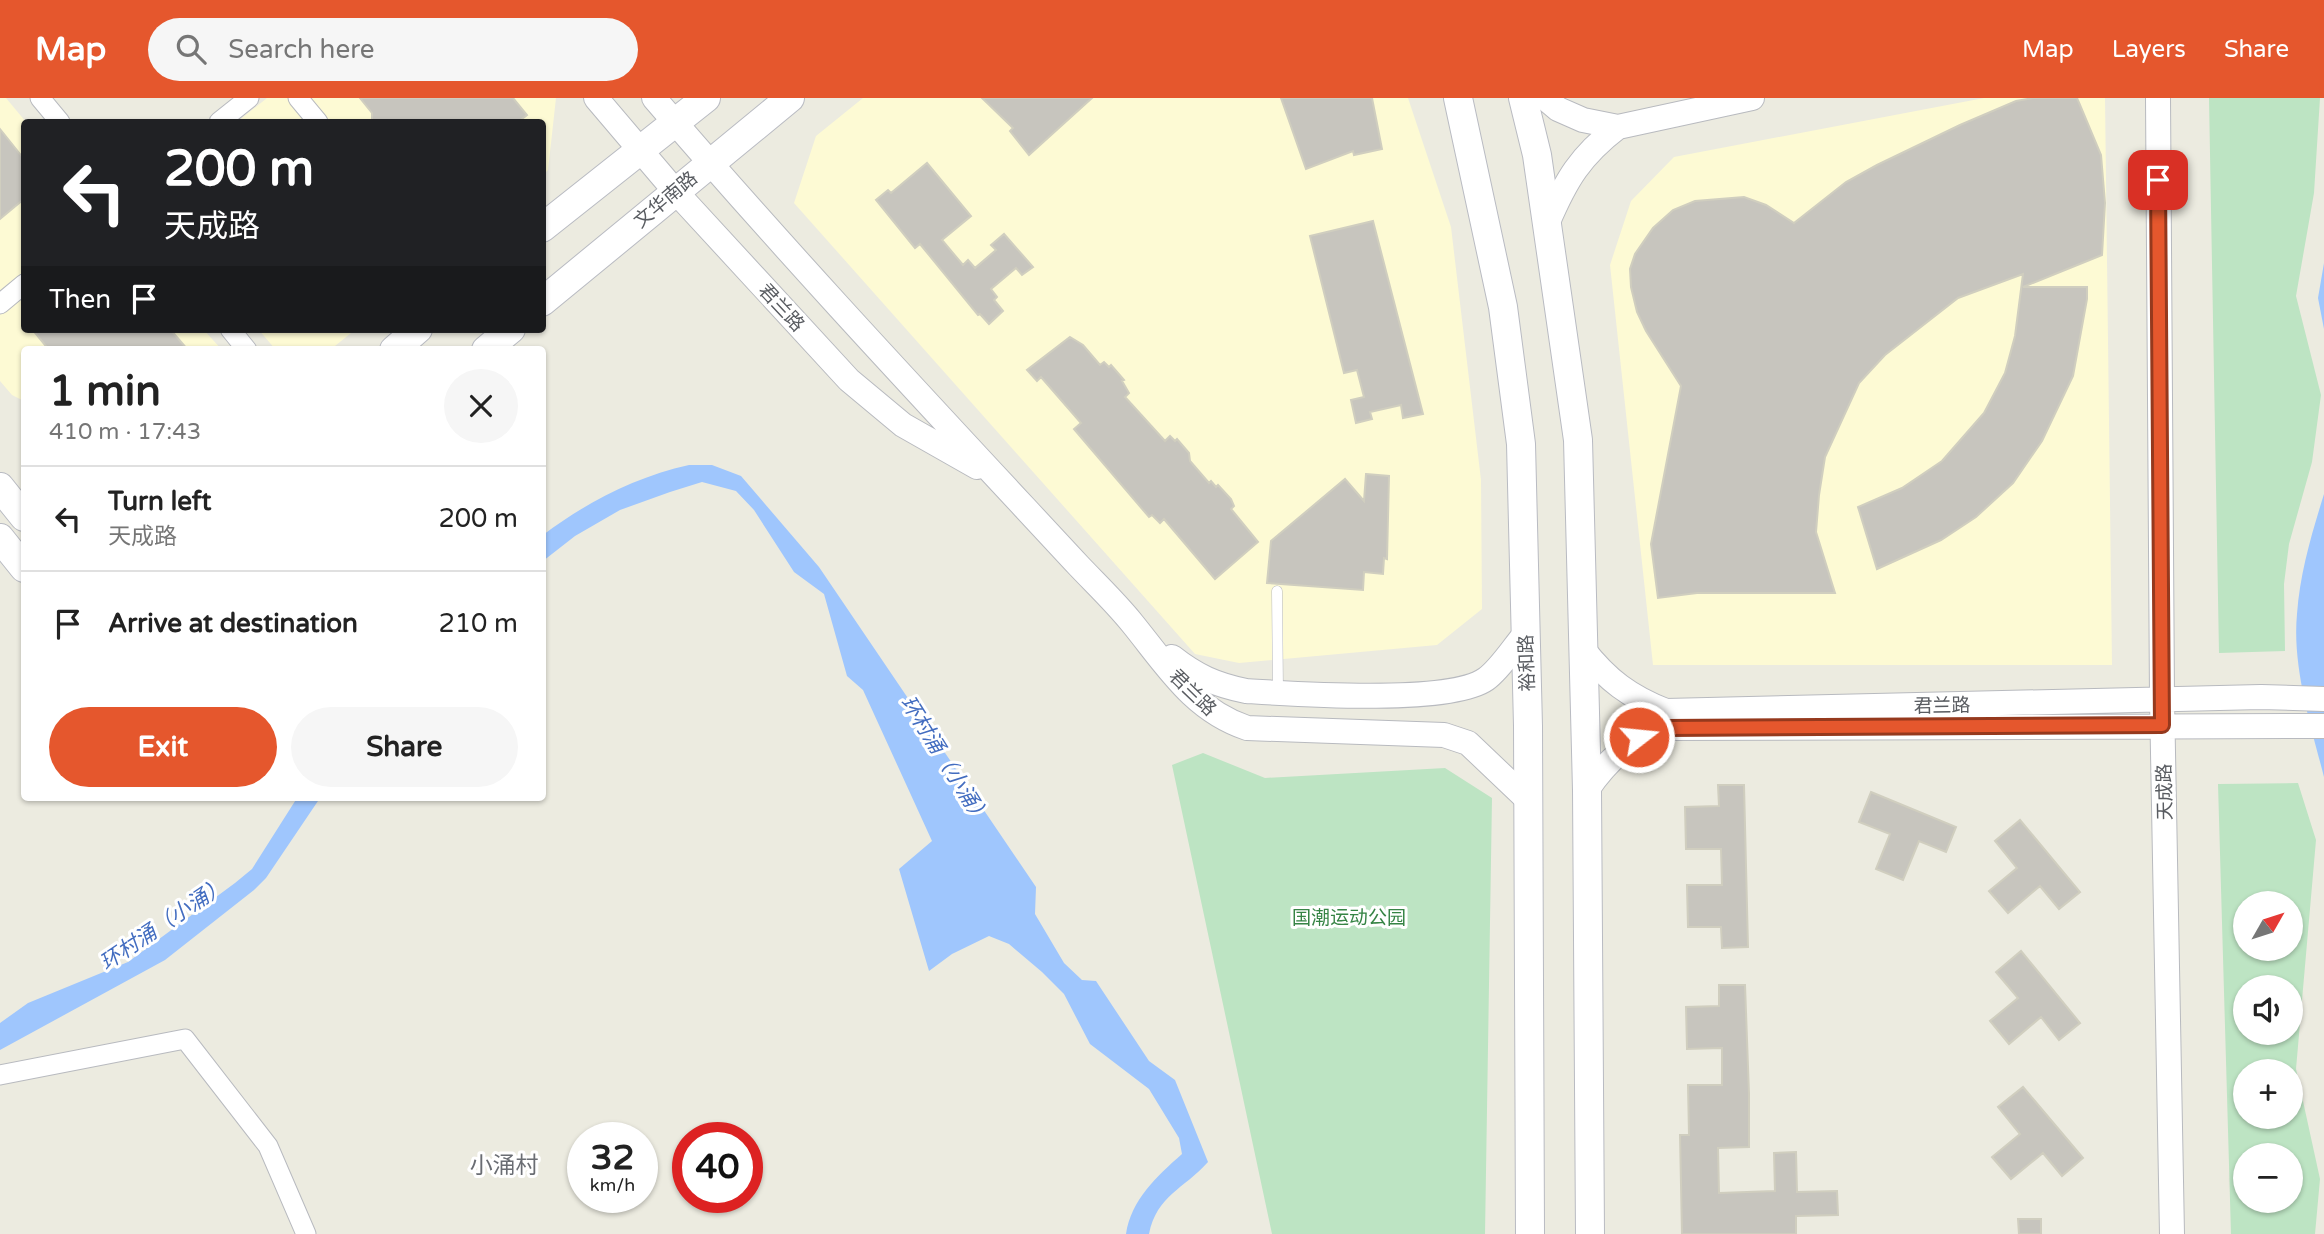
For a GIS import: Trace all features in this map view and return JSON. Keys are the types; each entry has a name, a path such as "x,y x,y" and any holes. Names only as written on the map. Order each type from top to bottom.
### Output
{"main road":[{"path":"546,225 705,98"},
{"name":"文华南路","path":"546,299 790,98"},
{"name":"裕和路","path":"1458,98 1503,307 1521,444 1528,800 1530,1234"},
{"path":"1523,98 1537,155 1548,222 1578,440 1587,790 1590,1234"},
{"path":"399,346 413,333"},
{"path":"491,346 506,333"},
{"path":"0,487 21,513"},
{"path":"0,538 21,564"}],"street":[{"path":"40,98 58,119"},
{"path":"223,119 249,98"},
{"path":"298,98 316,119"},
{"name":"君兰路","path":"596,98 640,152 849,380 903,425 999,480"},
{"name":"君兰路","path":"654,98 708,164 1130,621 1179,682 1205,709 1223,720 1247,729 1444,735 1468,743 1528,800"},
{"path":"1545,98 1558,109 1583,120 1618,127 1752,98"},
{"name":"天成路","path":"2158,98 2162,725 2172,1234"},
{"path":"1548,222 1564,185 1581,159 1618,127"},
{"path":"0,304 21,286"},
{"path":"1130,621 1193,674 1219,686 1278,693 1426,695 1461,690 1486,679 1525,634"},
{"name":"君兰路","path":"1583,649 1602,674 1632,698 1666,711 2261,697 2324,699"},
{"name":"君兰路","path":"1587,790 1604,764 1639,737 1666,728 2324,726"},
{"path":"0,1075 185,1039 268,1146 306,1234"}],"lane":[{"path":"1277,591 1278,693"}],"shaded area":[{"path":"0,98 6,98 24,119 21,119 21,333 207,333 218,346 21,346 21,400 12,395 0,381"},
{"path":"267,98 556,98 546,172 546,119 241,119"},
{"path":"863,98 1408,98 1451,227 1481,480 1482,609 1437,645 1239,663 1195,654 794,203 816,136"},
{"path":"1984,98 2105,98 2112,665 1653,665 1610,265 1631,201 1674,157"},
{"path":"261,333 351,333 335,346 273,346"}],"green space":[{"path":"2209,98 2320,98 2314,193 2296,296 2321,395 2312,462 2289,544 2284,584 2285,651 2219,653"},
{"name":"国潮运动公园","path":"1203,753 1265,778 1445,768 1492,798 1485,1234 1272,1234 1172,765"},
{"path":"2298,783 2316,840 2303,989 2303,975 2233,975 2233,1045 2298,1045 2297,1059 2233,1059 2233,1129 2303,1129 2303,1101 2320,1179 2315,1234 2231,1234 2218,784"}],"water":[{"path":"2324,263 2324,329 2318,298"},
{"name":"环村涌（小涌）","path":"689,465 712,465 741,476 819,567 1036,887 1035,914 1064,963 1082,980 1096,981 1149,1061 1175,1080 1208,1162 1165,1201 1158,1210 1149,1234 1126,1234 1139,1200 1182,1154 1179,1138 1149,1089 1090,1044 1064,994 1009,944 989,936 952,954 929,971 899,869 932,841 863,690 847,676 824,594 794,572 754,510 736,491 702,482 620,510 575,536 546,559 546,533 612,492"},
{"path":"2324,494 2324,777 2304,696 2296,634 2304,568"},
{"path":"295,801 318,801 266,878 165,960 0,1050 0,1023 28,1003 128,962 252,869"}],"building":[{"path":"360,98 513,98 527,115 522,119 372,119 372,113"},
{"path":"982,98 1092,98 1029,155 1010,131 1013,128"},
{"path":"1281,98 1372,98 1382,149 1354,155 1353,151 1306,169"},
{"path":"2033,98 2077,98 2101,155 2105,203 2102,255 2023,287 2087,287 2087,299 2073,376 2042,441 2013,483 1976,517 1941,540 1877,569 1858,507 1902,488 1942,461 1984,413 2005,373 2015,336 2023,274 1958,298 1885,355 1859,383 1825,457 1819,495 1816,532 1835,593 1697,593 1658,598 1651,544 1681,386 1646,331 1637,312 1631,287 1630,269 1635,254 1653,228 1673,210 1695,201 1744,197 1766,205 1794,223 1846,182 1877,165 1960,125 2016,101"},
{"path":"0,129 21,155 21,202 0,219"},
{"path":"927,163 971,216 942,240 963,265 968,260 975,268 996,250 991,245 1004,234 1033,267 1022,275 1016,268 991,289 997,297 994,300 1003,311 989,324 978,315 920,244 915,248 876,200 888,190 891,193"},
{"path":"1373,221 1423,414 1403,418 1401,405 1370,412 1372,419 1356,423 1351,400 1364,397 1357,370 1344,373 1310,236"},
{"path":"35,333 173,333 185,346 46,346"},
{"path":"1070,337 1083,345 1100,365 1104,362 1109,367 1111,365 1124,380 1122,381 1129,393 1125,397 1165,441 1170,436 1175,441 1177,439 1189,453 1190,461 1209,483 1211,481 1216,487 1218,485 1231,499 1234,506 1231,509 1258,542 1215,579 1164,519 1160,523 1152,515 1149,517 1074,429 1081,423 1041,377 1037,381 1027,370"},
{"path":"1366,474 1389,476 1387,559 1384,558 1383,574 1364,572 1363,590 1267,583 1271,541 1345,479 1364,501"},
{"path":"1718,785 1744,785 1748,947 1722,948 1721,927 1688,927 1687,885 1722,885 1721,849 1686,849 1685,807 1719,806"},
{"path":"1871,792 1956,827 1946,852 1919,841 1903,880 1876,869 1890,834 1859,822"},
{"path":"2020,820 2080,892 2059,909 2040,886 2008,913 1989,891 2017,868 1995,841"},
{"path":"2021,951 2080,1023 2059,1040 2041,1017 2009,1044 1990,1021 2018,998 1996,972"},
{"path":"1719,985 1745,985 1749,1147 1718,1148 1719,1193 1775,1191 1774,1153 1796,1152 1797,1192 1837,1191 1838,1215 1796,1216 1796,1234 1682,1234 1680,1135 1689,1135 1688,1085 1722,1085 1722,1048 1687,1049 1686,1007 1719,1006"},
{"path":"2023,1087 2083,1158 2062,1176 2043,1153 2011,1179 1992,1157 2020,1134 1998,1107"},
{"path":"2018,1219 2041,1219 2041,1234 2019,1234"}],"district":[{"name":"小涌村","path":"504,1165"}],"route":[{"path":"1639,737 1666,728 2162,725 2158,180"}]}
